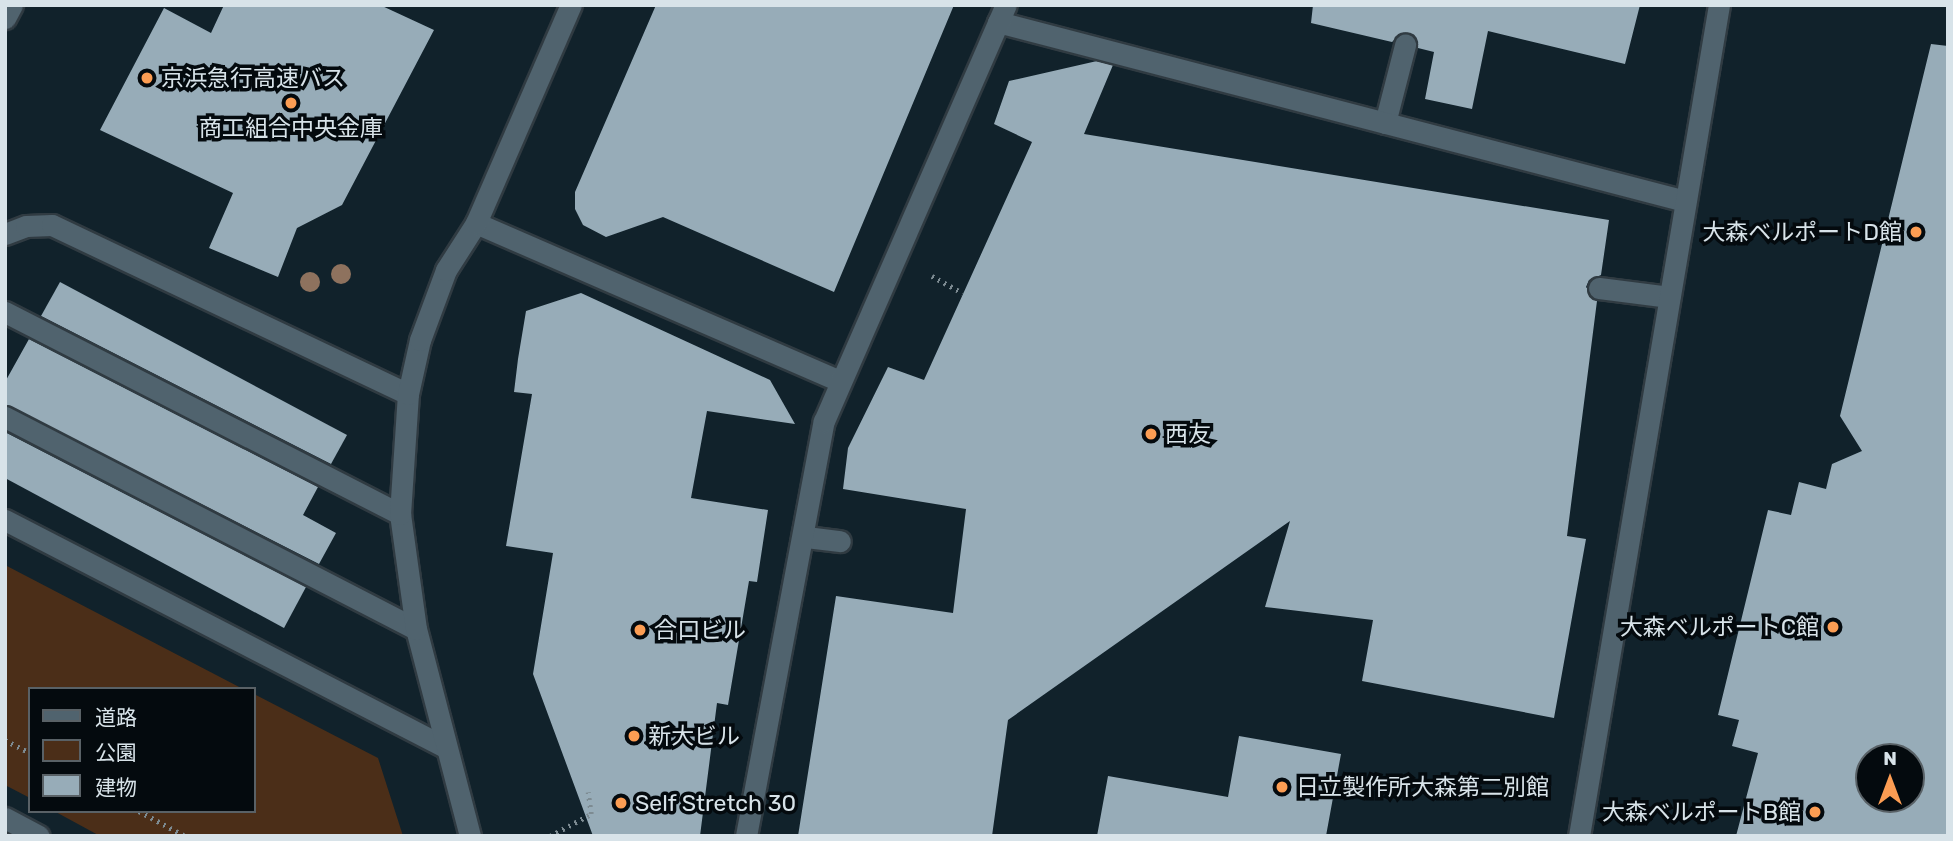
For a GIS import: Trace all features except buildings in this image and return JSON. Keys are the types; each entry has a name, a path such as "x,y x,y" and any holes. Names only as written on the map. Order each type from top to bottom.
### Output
{"street":[{"path":"5,18 12,5"},
{"path":"470,836 416,629 400,514 408,394 420,340 446,271 476,223 571,5"},
{"path":"1579,836 1719,5"},
{"path":"746,836 806,537 824,421 840,381 864,335 1002,14 1385,123 1685,201"},
{"path":"1385,123 1405,45"},
{"path":"476,223 840,381"},
{"path":"5,234 26,226 51,225 408,394"},
{"path":"1599,288 1669,297"},
{"path":"5,312 400,514"},
{"path":"5,418 416,629"},
{"path":"5,520 446,748"},
{"path":"806,537 839,541"},
{"path":"5,818 39,836"}],"path":[{"path":"5,740 28,752"},
{"path":"550,836 591,814 588,792"},
{"path":"143,813 185,836"}],"green space":[{"path":"5,565 239,687 28,687 28,797 5,785"},
{"path":"256,695 378,758 403,836 100,836 58,813 256,813"}],"place":[{"name":"京浜急行高速バス","path":"147,78"},
{"name":"商工組合中央金庫","path":"291,103"},
{"name":"大森ベルポートD館","path":"1916,232"},
{"name":"西友","path":"1151,434"},
{"name":"大森ベルポートC館","path":"1833,627"},
{"name":"合口ビル","path":"640,630"},
{"name":"新大ビル","path":"634,736"},
{"name":"日立製作所大森第二別館","path":"1282,787"},
{"name":"Self Stretch 30","path":"621,803"},
{"name":"大森ベルポートB館","path":"1815,812"}]}
